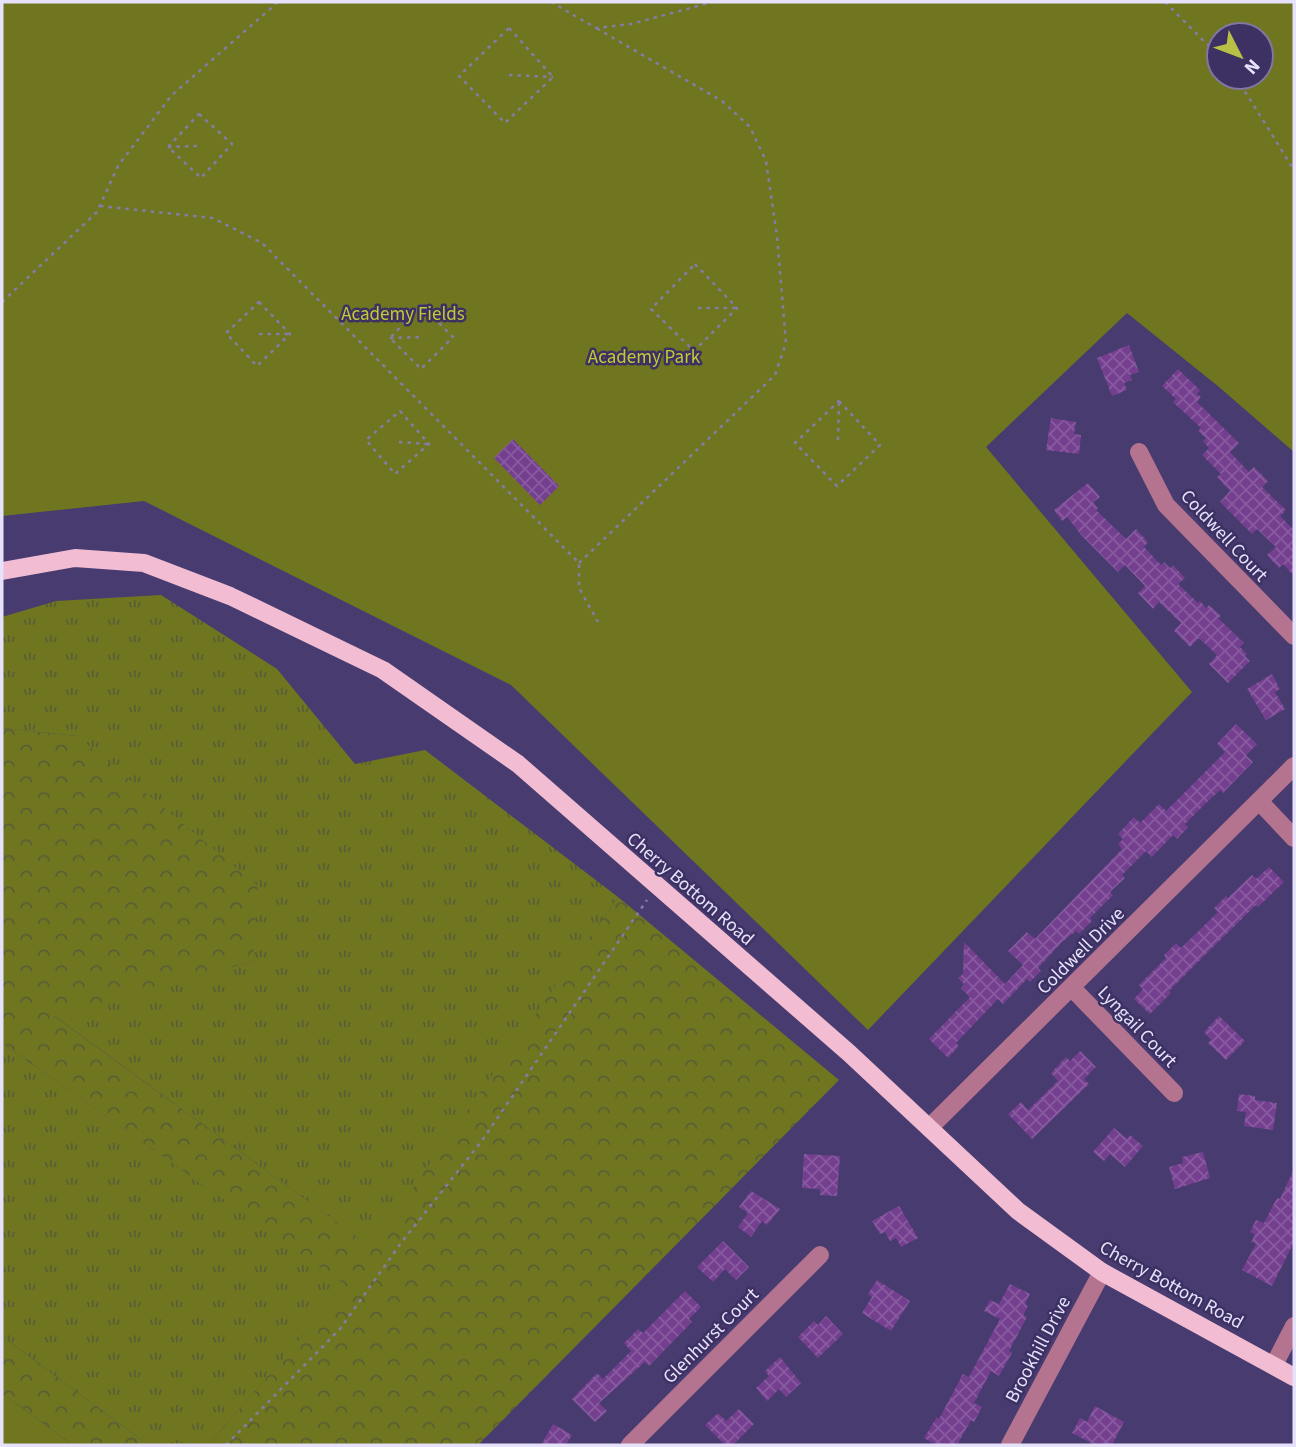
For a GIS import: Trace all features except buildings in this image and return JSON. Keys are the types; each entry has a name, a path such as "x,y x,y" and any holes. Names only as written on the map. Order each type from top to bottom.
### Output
{"main road":[{"name":"Cherry Bottom Road","path":"2,571 75,558 144,564 230,596 383,670 518,764 833,1039 1018,1211 1102,1272 1294,1377"}],"street":[{"name":"Coldwell Court","path":"1139,452 1166,505 1294,636"},
{"path":"1294,766 1260,802 1294,838"},
{"name":"Coldwell Drive","path":"929,1128 1260,802"},
{"name":"Lyngail Court","path":"1072,988 1174,1093"},
{"name":"Glenhurst Court","path":"630,1445 820,1255"},
{"name":"Brookhill Drive","path":"1010,1445 1102,1272"},
{"path":"1274,1365 1294,1326"}],"path":[{"path":"2,302 97,212 118,166 171,96 278,2"},
{"path":"551,2 722,101 750,127 766,161 777,236 786,343 775,375 579,563"},
{"path":"596,28 631,24 713,2"},
{"path":"1165,2 1205,42"},
{"path":"509,28 553,77 505,123 459,76 509,28"},
{"path":"509,75 553,77"},
{"path":"1245,91 1294,170"},
{"path":"199,114 232,144 201,177 169,147 199,114"},
{"path":"169,147 199,146"},
{"path":"100,206 213,218 262,243 579,563 579,588 598,622"},
{"path":"695,264 737,308 694,351 651,309 695,264"},
{"path":"259,302 290,334 257,366 226,333 259,302"},
{"path":"421,305 453,337 421,369 390,338 421,305"},
{"path":"698,308 737,308"},
{"path":"259,334 290,334"},
{"path":"390,338 420,337"},
{"path":"839,401 880,444 837,486 795,443 839,401"},
{"path":"838,440 839,401"},
{"path":"400,411 429,444 395,474 366,440 400,411"},
{"path":"399,442 429,444"},
{"path":"226,1445 340,1329 401,1243 481,1142 657,886"}],"green space":[{"name":"Academy Park","path":"2,2 1294,2 1294,452 1127,313 986,447 1192,692 868,1030 511,685 144,501 2,516"},
{"path":"161,595 277,669 355,764 425,750 618,897 372,1248 53,1015 253,961 77,736 2,728 2,617 56,601"},
{"path":"2,728 77,736 258,886 253,961 54,1016 371,1247 618,897 839,1080 478,1445 208,1445 346,1286 2,1043"},
{"path":"2,1043 347,1286 208,1445 148,1445 2,1336"},
{"path":"2,1336 148,1445 73,1445 2,1393"},
{"path":"2,1393 73,1445 2,1445"}],"park label":[{"name":"Academy Fields","path":"403,313"}]}
